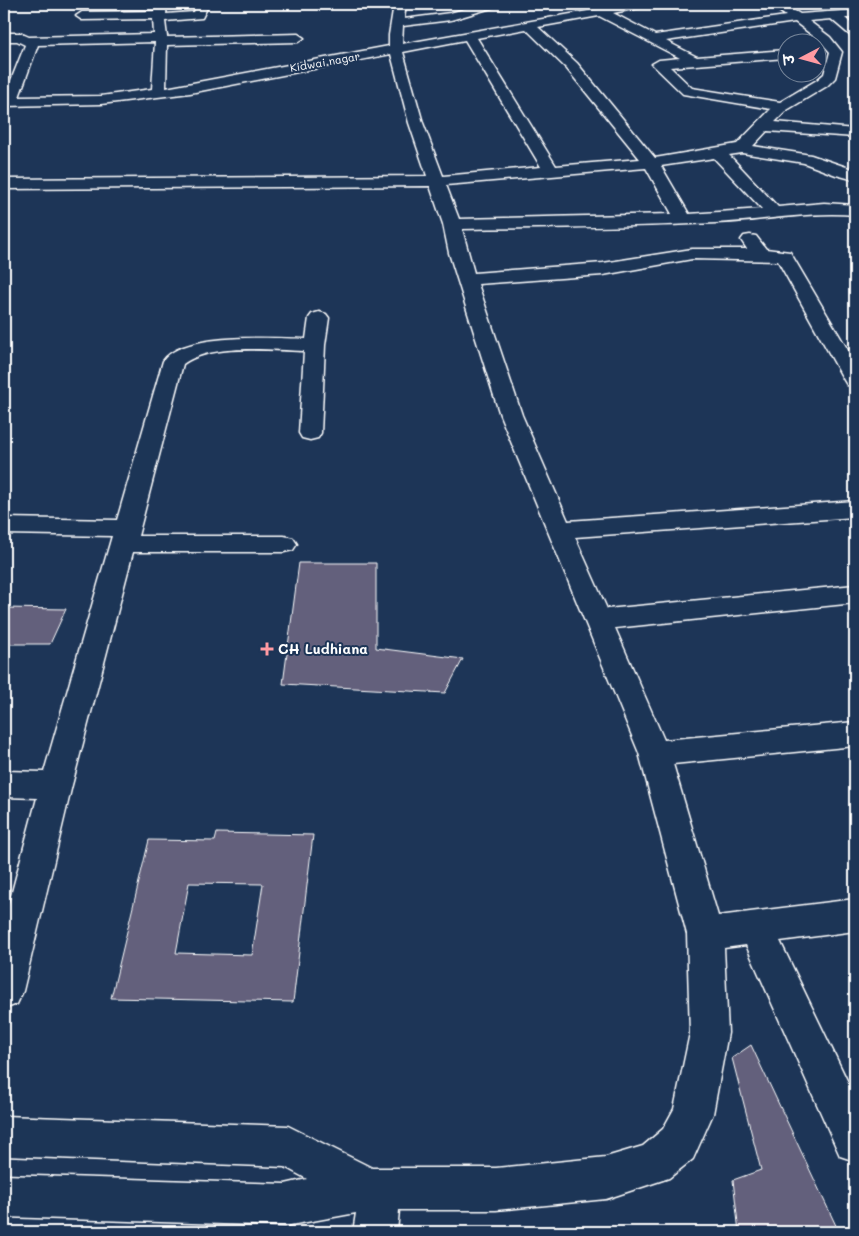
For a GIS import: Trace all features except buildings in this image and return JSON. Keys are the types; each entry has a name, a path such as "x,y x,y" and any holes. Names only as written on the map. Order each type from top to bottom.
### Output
{"street":[{"path":"4,38 18,37 32,41 198,15 202,4"},
{"path":"4,1196 285,1205 374,1189 496,1189 606,1178 654,1163 678,1144 693,1114 709,1033 705,934 654,753 511,415 466,279 452,224 416,123 398,25 451,16 494,4"},
{"name":"Kidwai nagar","path":"7,102 96,100 159,94 398,25 469,36 645,4"},
{"path":"742,148 782,107 830,75 836,52 830,43 775,4"},
{"path":"85,11 298,38"},
{"path":"601,12 695,61"},
{"path":"655,39 797,18 855,14"},
{"path":"834,15 855,32"},
{"path":"75,28 159,21"},
{"path":"159,21 159,94"},
{"path":"528,24 572,66 650,163 683,218"},
{"path":"469,36 552,172"},
{"path":"7,102 32,41"},
{"path":"826,52 836,52"},
{"path":"776,55 659,64 688,91 782,107"},
{"path":"763,126 855,133"},
{"path":"4,184 438,181 650,163 742,148 760,153 816,161 848,174 853,209 795,209 732,217 452,224"},
{"path":"718,153 774,212"},
{"path":"732,217 760,254"},
{"path":"466,279 603,269 692,254 780,255 785,258 803,287 855,380"},
{"path":"310,433 315,345 319,318"},
{"path":"4,991 56,786 173,362 179,355 197,349 315,345"},
{"path":"559,530 855,509"},
{"path":"4,526 126,536 284,544"},
{"path":"599,620 855,594"},
{"path":"654,753 855,734"},
{"path":"4,784 56,786"},
{"path":"705,934 855,915"},
{"path":"756,929 851,1120"},
{"path":"4,1136 288,1147 374,1189"},
{"path":"374,1189 374,1232"}],"place":[{"name":"CH Ludhiana","path":"267,649"}]}
